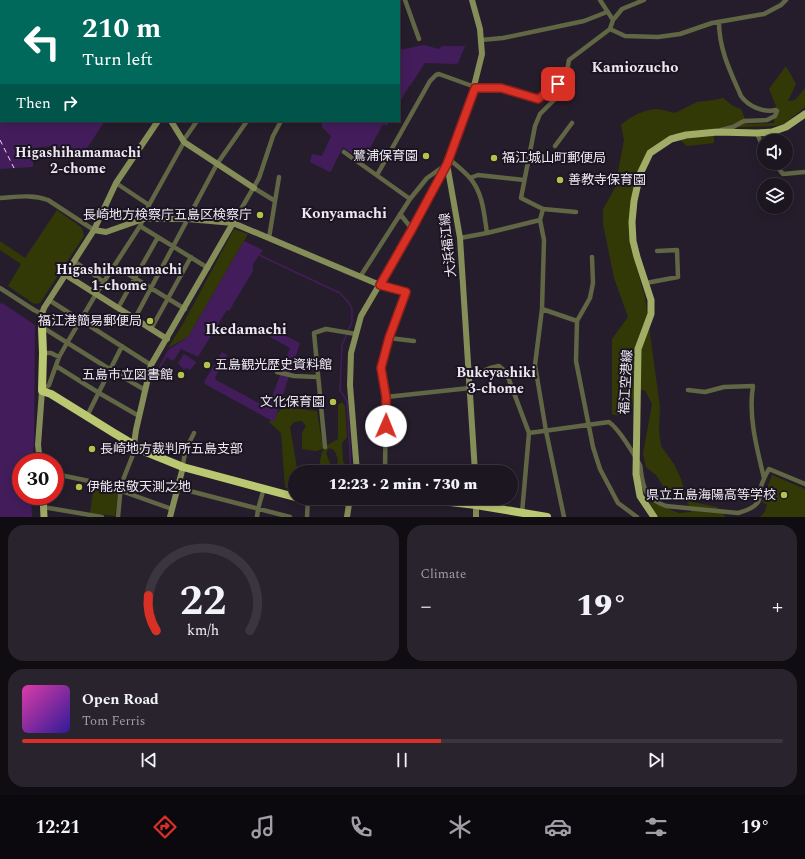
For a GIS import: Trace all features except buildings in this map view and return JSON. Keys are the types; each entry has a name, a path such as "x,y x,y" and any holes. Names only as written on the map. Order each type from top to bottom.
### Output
{"highway":[{"path":"42,327 42,390 146,452 183,467 288,495"},
{"path":"489,505 547,517"}],"main road":[{"name":"福江空港線","path":"654,517 640,496 636,474 638,349 651,314 651,300 636,257 633,241 632,222 634,201 643,165 650,153 671,139 686,135 717,132 772,132 780,130 805,114"},
{"path":"43,507 44,517"}],"street":[{"path":"406,0 419,39"},
{"path":"356,465 350,385 351,354 361,316 412,229 448,162 475,88 482,54 480,29 472,0"},
{"path":"600,0 613,20"},
{"path":"576,212 543,209 521,198 535,126 540,114 560,94 566,85 569,60 610,30 613,20 622,8 644,0"},
{"path":"610,30 625,36 658,37 680,34 719,22 764,14 781,5 786,0"},
{"path":"481,40 503,38 584,21 608,12"},
{"path":"717,132 733,127 744,121 767,120 775,116 777,112 776,110 769,111 756,107 745,102 741,96 722,51 719,36 719,22"},
{"path":"377,175 430,81 436,75 439,74 475,88 501,88 538,99 566,78"},
{"path":"145,390 42,327 42,314 44,308 94,230 116,183 157,122"},
{"path":"172,122 184,142 275,201"},
{"path":"39,453 38,445 42,390 49,385 59,357 80,319 140,226 184,142 196,122"},
{"path":"135,318 217,164 246,122"},
{"path":"118,517 120,491 134,452 136,430 151,365 254,188 273,136 280,122"},
{"path":"555,146 572,123"},
{"path":"344,152 410,199"},
{"path":"448,162 470,178 478,191 482,202 487,234"},
{"path":"360,277 410,199 427,178 448,162"},
{"name":"大浜福江線","path":"448,162 460,238 474,465"},
{"path":"780,170 783,174 805,172"},
{"path":"470,178 478,175 524,180"},
{"path":"269,238 279,177"},
{"path":"116,183 150,205"},
{"path":"0,198 28,196 42,198 48,200 94,230 106,232 143,219 188,219 233,223 380,285 406,292 389,338 381,368 386,397 385,465"},
{"path":"543,209 540,220 544,240 542,309 535,365 546,430 564,517"},
{"path":"400,214 412,229"},
{"path":"460,238 487,234 540,220"},
{"path":"140,226 208,268"},
{"path":"118,308 158,237"},
{"path":"646,283 678,278 677,250 657,251"},
{"path":"151,329 190,257"},
{"path":"592,257 593,283 590,298 577,321 576,361 600,469 618,503 637,517"},
{"path":"74,261 104,282"},
{"path":"115,266 184,309"},
{"path":"66,274 167,339"},
{"path":"0,288 42,314"},
{"path":"49,300 151,365"},
{"path":"542,309 577,321"},
{"path":"325,447 317,377 314,333 326,329 356,334"},
{"path":"389,338 414,341"},
{"path":"87,416 122,346"},
{"path":"43,353 59,357"},
{"path":"56,366 99,393 140,416"},
{"path":"469,378 490,368 499,366 505,371 508,377 529,433 522,513"},
{"path":"278,372 294,376 317,377"},
{"path":"688,390 705,392 724,387 753,386 752,416 764,478"},
{"path":"386,397 470,388"},
{"path":"529,433 609,422 613,425 626,443 640,466 644,489 649,497 657,503 666,506 738,513 743,512 755,506 759,501 764,478 769,469 805,484"},
{"path":"170,517 183,467 183,461 194,433"},
{"path":"64,476 99,483 172,509"},
{"path":"178,488 290,517"},
{"path":"257,517 264,488"},
{"path":"307,517 308,505"},
{"path":"346,517 349,505"},
{"path":"476,505 478,516"},
{"path":"43,507 102,517"}],"green space":[{"path":"786,66 796,84 788,101 795,100 805,88 805,107 784,124 774,126 714,128 714,143 687,146 673,134 647,151 631,207 630,244 645,297 660,407 659,431 661,446 674,464 681,479 688,501 717,507 726,517 658,517 647,505 651,502 679,513 691,512 688,503 665,490 657,476 646,467 643,454 652,404 645,390 634,391 632,406 627,413 623,415 612,414 612,339 628,317 614,278 603,224 603,209 615,188 624,140 621,125 633,116 642,112 658,109 675,113 697,102 723,98 733,106 741,109 747,124 774,123 776,106 769,89"},
{"path":"57,210 82,228 84,236 40,303 34,304 8,286 21,264 0,250 0,241 25,258"},
{"path":"234,229 248,234 188,337 168,348 184,322"},
{"path":"342,402 345,406 347,437 342,443 343,461 345,465 337,465 337,456 334,450 329,448 326,453 331,465 320,465 321,455 326,446 338,439 338,405"},
{"path":"283,407 317,411 323,449 316,451 302,449 302,433 306,426 302,421 294,422 290,427 296,465 288,465 288,488 285,488 281,433 269,422"},
{"name":"県立五島海陽高等学校","path":"772,475 805,489 805,517 760,517 764,513 767,505 762,502"},
{"path":"94,485 117,492 115,516 90,513"}],"shaded area":[{"path":"424,45 439,49 442,46 465,46 458,63 456,64 425,63 400,102 400,50"},
{"path":"0,122 104,122 83,154 53,146 33,148 33,167 0,169"},
{"path":"322,122 389,122 387,126 383,124 369,150 371,152 363,162 343,147 331,171 329,172 310,162 312,154 322,156 331,136 322,127"},
{"path":"244,241 263,250 253,264 253,271 229,311 227,310 198,357 181,349 173,361 167,357 160,368 158,368 168,350 188,337"},
{"path":"2,303 35,325 33,453 12,453 12,505 31,505 32,517 0,517 0,304"},
{"path":"274,330 300,343 274,422 205,384 204,382 222,352 227,355 215,378 216,380 268,408 290,348 270,337"},
{"path":"184,354 196,363 190,370 186,368 184,370 178,363"}],"waterway":[{"path":"259,255 340,293 352,309 352,322 342,345 340,390 347,401 351,465"}],"ferry route":[{"path":"0,140 14,168"}],"place":[{"name":"鷺浦保育園","path":"426,156"},
{"name":"福江城山町郵便局","path":"494,158"},
{"name":"善教寺保育園","path":"560,180"},
{"name":"長崎地方検察庁五島区検察庁","path":"260,215"},
{"name":"福江港簡易郵便局","path":"150,321"},
{"name":"五島観光歴史資料館","path":"207,365"},
{"name":"五島市立図書館","path":"181,375"},
{"name":"文化保育園","path":"333,402"},
{"name":"長崎地方裁判所五島支部","path":"92,449"},
{"name":"伊能忠敬天測之地","path":"79,487"},
{"name":"県立五島海陽高等学校","path":"784,495"}],"district":[{"name":"Kamiozucho","path":"635,67"},
{"name":"Higashihamamachi 2-chome","path":"78,160"},
{"name":"Konyamachi","path":"344,213"},
{"name":"Higashihamamachi 1-chome","path":"119,278"},
{"name":"Ikedamachi","path":"246,329"},
{"name":"Bukeyashiki 3-chome","path":"496,380"}],"route":[{"path":"386,426 386,397 381,368 389,338 406,292 380,285 447,164 475,88 501,88 538,99 558,84"}]}
